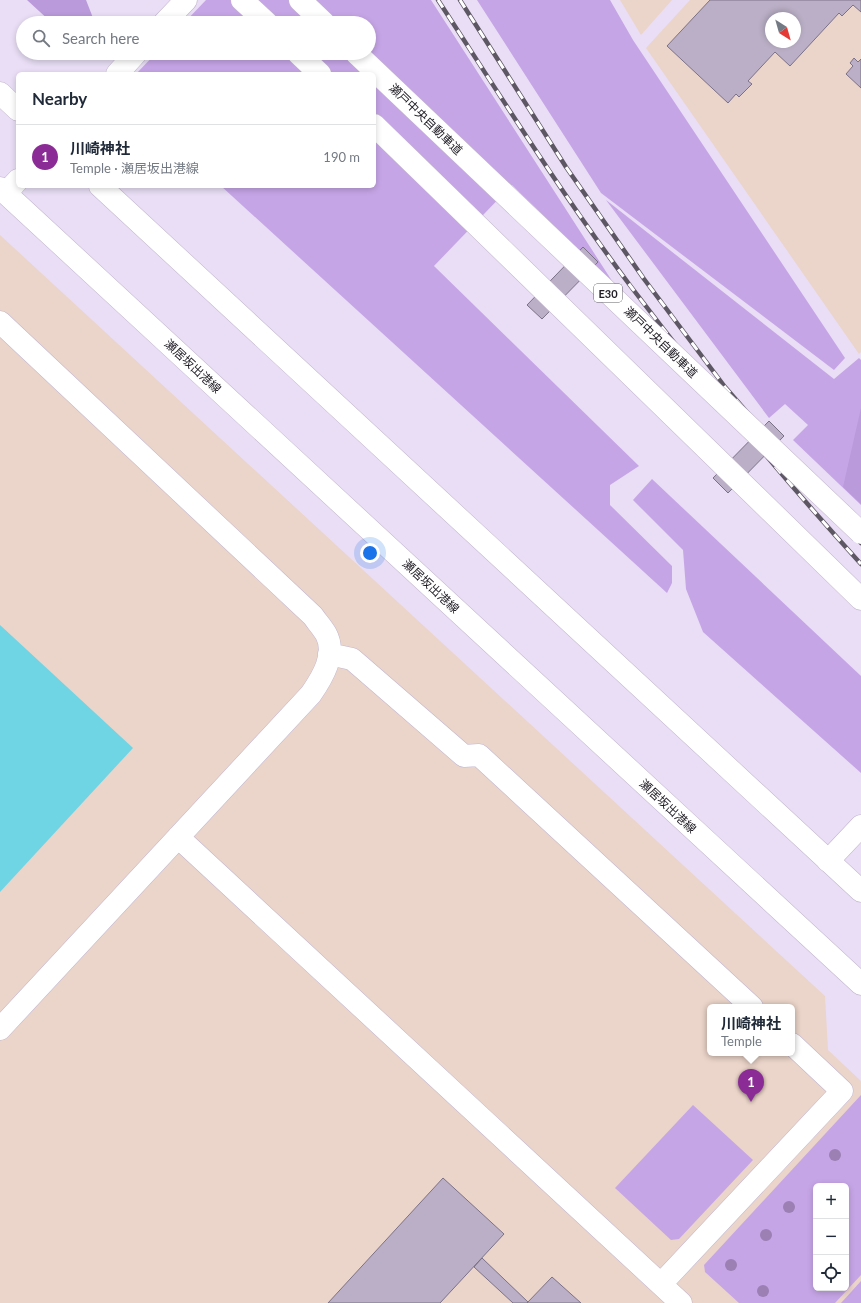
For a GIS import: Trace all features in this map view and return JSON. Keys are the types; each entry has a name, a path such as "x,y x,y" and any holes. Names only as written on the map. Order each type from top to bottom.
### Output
{"main road":[{"path":"171,16 186,0"},
{"path":"242,0 259,16"},
{"path":"300,0 317,16"},
{"path":"119,72 130,60"},
{"path":"305,60 318,72"},
{"name":"瀬戸中央自動車道","path":"363,60 861,533"},
{"path":"0,93 16,108"},
{"path":"376,127 861,600"},
{"name":"瀬居坂出港線","path":"8,187 861,984"},
{"path":"102,188 861,892"},
{"path":"0,322 313,616 326,634 329,646 328,662 321,680 310,694 0,1029"},
{"path":"329,654 352,659 464,756 479,756 749,1004"},
{"path":"828,861 861,826"},
{"path":"178,837 681,1303"},
{"path":"661,1284 842,1091 795,1047"}],"shaded area":[{"path":"27,0 86,0 92,16 44,16"},
{"path":"206,0 431,0 614,284 512,185 434,266 639,466 610,485 610,505 672,566 672,583 667,593 223,188 376,188 376,72 138,72 149,60 376,60 376,16 191,16"},
{"path":"477,0 610,0 633,40 845,358 834,370 601,193"},
{"path":"620,0 672,0 641,35"},
{"path":"690,0 861,0 861,352 859,354 646,48"},
{"path":"606,200 834,379 859,358 861,360 861,505 793,440 808,425 785,404 769,418"},
{"path":"0,235 825,996 828,1050 861,1081 861,1303 0,1303"},
{"path":"861,408 861,504 843,487"},
{"path":"652,479 861,676 861,773 703,632 686,589 683,550 633,500"},
{"path":"861,1095 861,1275 849,1288 849,1183 813,1183 813,1291 846,1291 835,1303 739,1303 705,1272 704,1265"},
{"path":"693,1105 753,1160 679,1239 671,1240 615,1188"},
{"path":"861,1281 861,1303 841,1303"}],"water":[{"path":"0,625 133,748 0,892"}],"building":[{"path":"710,0 861,0 861,12 853,5 842,16 839,13 790,66 775,52 748,81 752,84 739,97 736,94 728,103 667,46"},
{"path":"854,58 858,62 861,59 861,88 846,74 853,66 850,63"},
{"path":"583,247 598,262 542,319 527,305"},
{"path":"769,421 784,436 728,493 713,478"},
{"path":"443,1178 504,1234 440,1303 328,1303"},
{"path":"482,1258 528,1302 513,1303 474,1267"},
{"path":"552,1277 581,1303 527,1303"}],"railway":[{"path":"438,0 581,218 632,288 744,429 861,564"},
{"path":"460,0 566,167 644,279 725,387 861,543"}],"place":[{"name":"川崎神社","path":"751,1102"}]}
